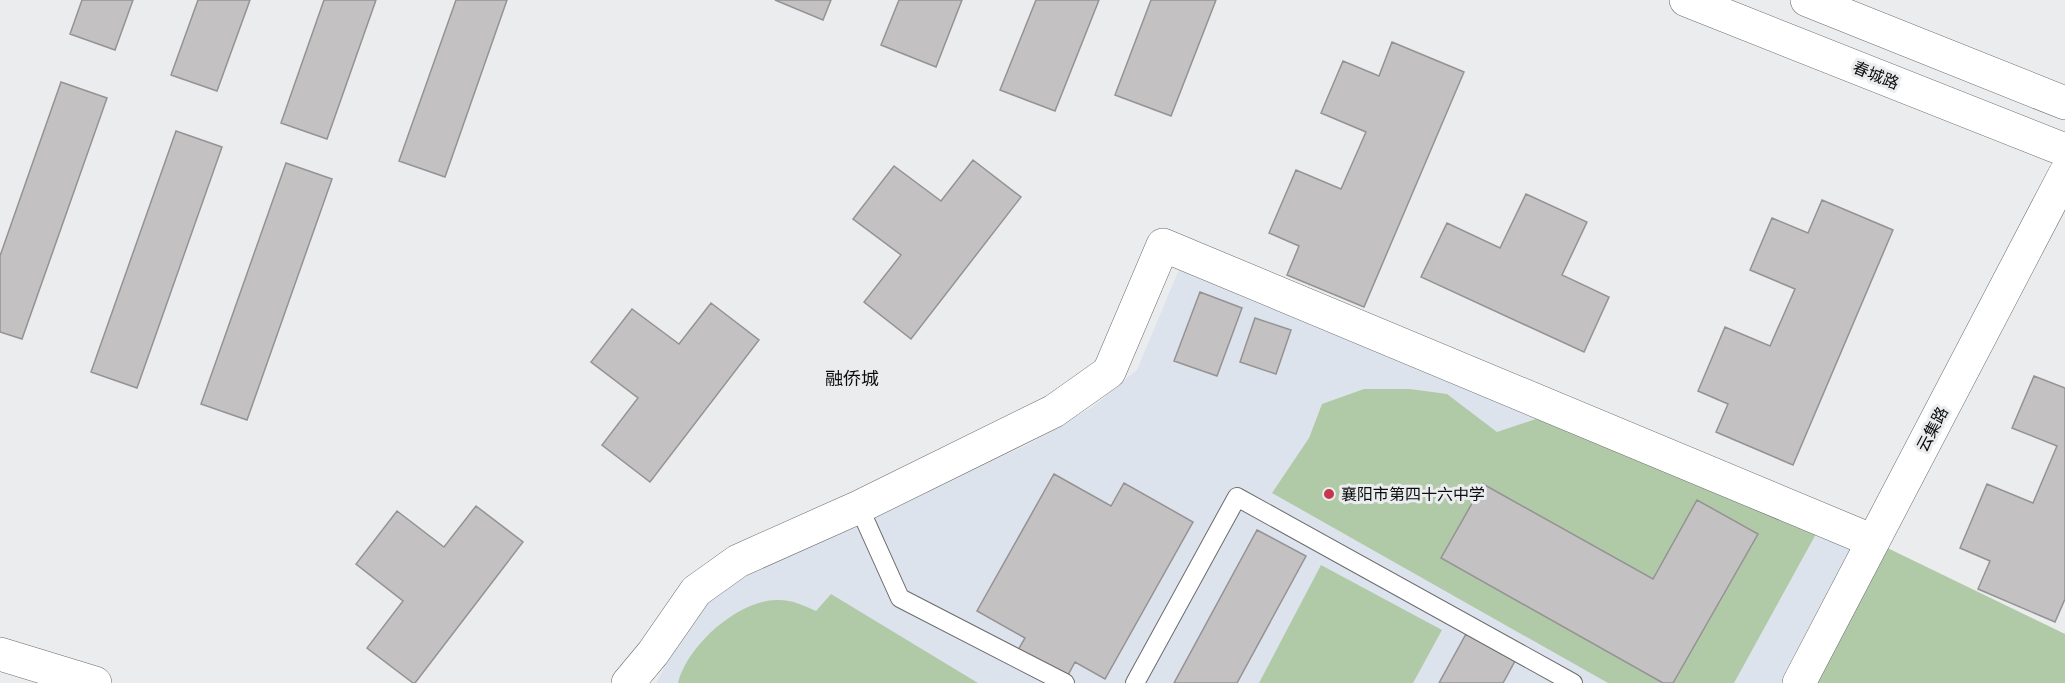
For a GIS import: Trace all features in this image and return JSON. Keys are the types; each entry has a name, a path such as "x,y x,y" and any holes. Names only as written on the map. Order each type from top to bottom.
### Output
{"street":[{"name":"春城路","path":"1686,0 2065,150"},
{"path":"1807,0 2065,103"},
{"name":"云集路","path":"1799,683 2065,174"},
{"path":"628,683 653,653 696,591 738,561 860,507 1054,411 1109,372 1163,245 1873,541"},
{"path":"0,654 96,683"}],"lane":[{"path":"1135,683 1237,497 1541,675 1573,683"},
{"path":"860,507 900,598 1065,683"}],"shaded area":[{"name":"襄阳市第四十六中学","path":"1183,260 1860,544 1783,683 656,683 678,642 708,601 744,572 1027,445 1091,408 1137,370"}],"green space":[{"path":"1364,389 1410,389 1447,394 1497,432 1539,418 1816,534 1734,683 1608,683 1272,493 1309,438 1322,404"},
{"path":"1873,541 2065,634 2065,683 1799,683"},
{"path":"1321,565 1442,630 1413,683 1259,683"},
{"path":"831,594 978,683 678,683 683,669 703,641 730,617 761,602 776,600 792,601 816,611"}],"building":[{"path":"82,0 133,0 115,50 70,34"},
{"path":"198,0 250,0 217,91 171,75"},
{"path":"324,0 376,0 327,139 281,123"},
{"path":"456,0 507,0 445,177 399,161"},
{"path":"775,0 831,0 823,20"},
{"path":"899,0 962,0 936,67 881,45"},
{"path":"1036,0 1099,0 1055,111 1000,90"},
{"path":"1151,0 1216,0 1171,116 1115,95"},
{"path":"1392,42 1464,72 1364,307 1287,275 1299,246 1269,233 1296,170 1341,189 1366,132 1321,113 1343,61 1379,76"},
{"path":"61,82 107,98 22,339 0,332 0,256"},
{"path":"176,131 222,147 137,388 91,372"},
{"path":"973,160 1021,197 911,339 864,302 901,255 853,219 894,166 941,201"},
{"path":"286,163 332,179 247,420 201,404"},
{"path":"1526,194 1587,222 1562,275 1609,297 1584,352 1421,277 1447,223 1500,248"},
{"path":"1822,200 1893,230 1793,465 1716,432 1728,404 1698,391 1725,327 1770,346 1795,289 1750,270 1772,218 1808,233"},
{"path":"1200,292 1242,308 1217,376 1174,361"},
{"path":"711,303 759,340 650,482 602,445 638,398 591,362 632,309 679,344"},
{"path":"1255,318 1291,330 1276,374 1240,362"},
{"path":"2034,376 2065,388 2065,599 2055,622 1978,589 1990,561 1960,548 1987,484 2033,503 2057,446 2012,428"},
{"path":"1054,474 1111,506 1124,483 1193,522 1105,679 1075,662 1067,677 1018,650 1025,638 977,611"},
{"path":"1483,484 1653,579 1697,500 1758,534 1673,683 1663,683 1441,558"},
{"path":"476,506 523,542 413,683 367,648 403,601 356,564 397,511 444,547"},
{"path":"1257,530 1306,556 1237,683 1174,683"},
{"path":"1466,634 1515,661 1503,683 1439,683"}],"place":[{"name":"襄阳市第四十六中学","path":"1329,494"}],"district":[{"name":"融侨城","path":"852,379"}]}
